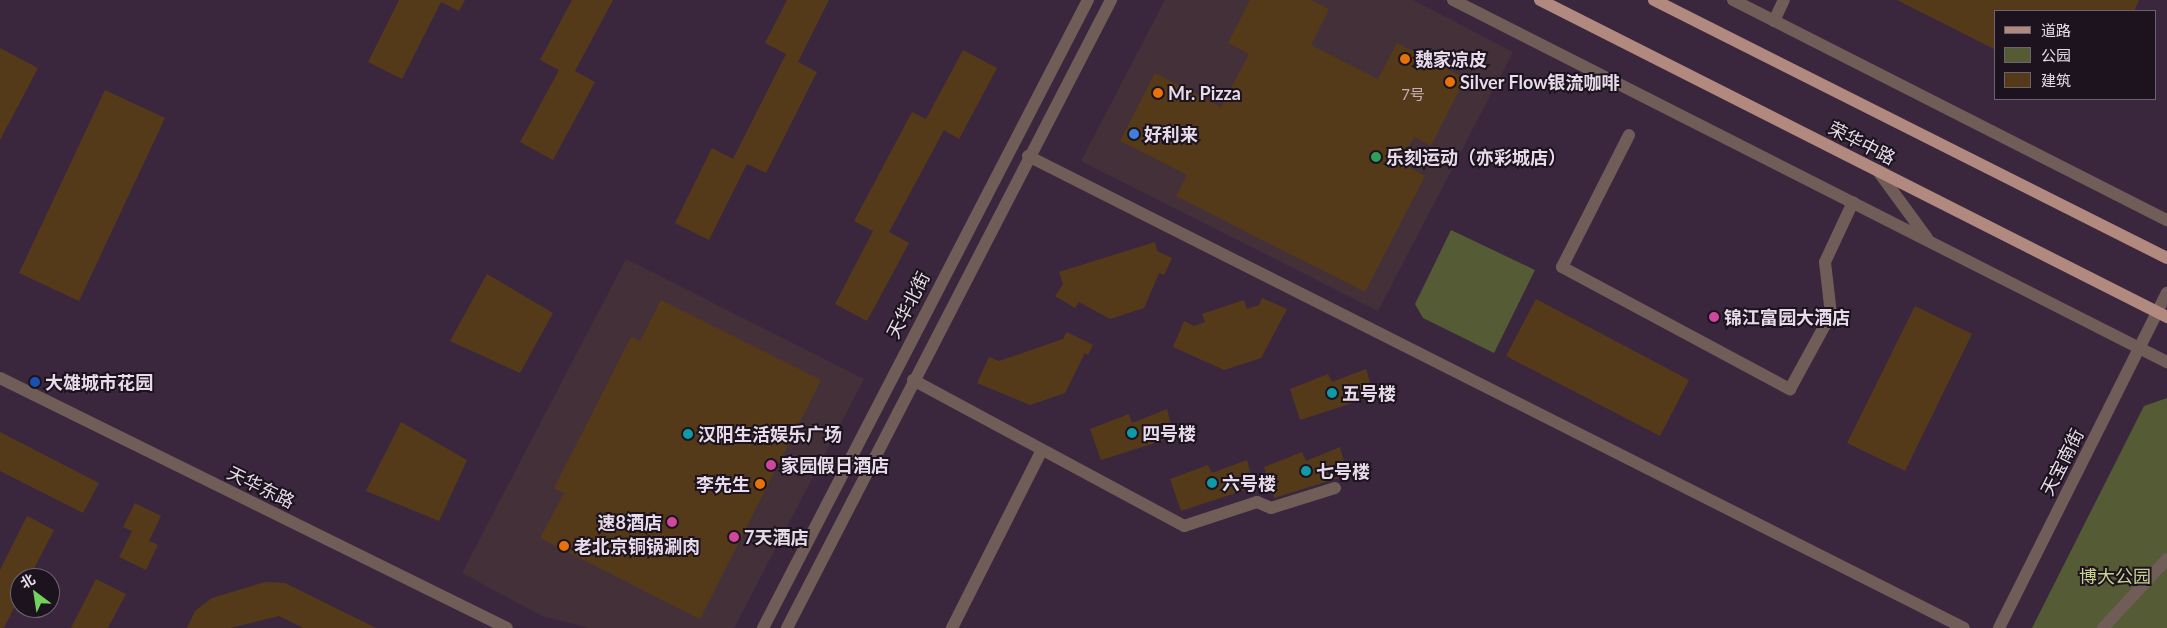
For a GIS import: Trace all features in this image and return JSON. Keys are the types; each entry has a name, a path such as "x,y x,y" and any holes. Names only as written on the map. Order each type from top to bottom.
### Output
{"main road":[{"name":"荣华中路","path":"1540,0 2162,315"},
{"name":"荣华中路","path":"1654,0 2167,258"}],"street":[{"name":"天华北街","path":"764,628 1088,0"},
{"path":"787,628 1028,156 1111,0"},
{"path":"1453,0 2167,362"},
{"path":"1733,0 2167,220"},
{"path":"1774,21 1784,0"},
{"path":"1629,135 1562,267 1790,389 1831,314 1824,262 1853,202"},
{"path":"1028,156 1964,628"},
{"path":"1878,171 1929,241"},
{"name":"天宝南街","path":"1999,628 2139,348 2162,315 2167,293"},
{"name":"天华东路","path":"0,378 507,628"},
{"path":"913,380 1184,526 1257,502 1271,508 1334,488"},
{"path":"952,628 1042,450"},
{"path":"2103,628 2167,559"}],"shaded area":[{"path":"1165,0 1413,0 1513,52 1378,311 1081,161"},
{"path":"626,259 864,379 734,628 589,628 542,616 462,573"}],"green space":[{"path":"1451,230 1535,270 1494,353 1423,318 1415,304"},
{"name":"博大公园","path":"2167,398 2167,628 2032,628 2144,406"}],"building":[{"path":"399,0 465,0 459,11 441,2 402,79 368,62"},
{"path":"572,0 613,0 575,71 595,82 553,160 520,142 559,70 540,60"},
{"path":"787,0 829,0 798,62 817,72 766,173 747,164 709,240 675,223 712,148 733,159 786,54 765,43"},
{"path":"1250,0 1311,0 1329,9 1311,45 1378,79 1397,43 1465,78 1431,146 1414,137 1401,163 1425,176 1365,292 1176,196 1187,175 1120,141 1155,73 1221,107 1249,54 1228,43"},
{"path":"1897,0 2139,0 2134,10 1994,10 1994,49"},
{"path":"0,48 38,68 0,140"},
{"path":"963,50 997,68 959,139 944,130 889,232 909,243 867,321 835,304 873,231 854,221 912,112 926,119"},
{"path":"105,90 165,118 79,301 19,273"},
{"path":"1155,242 1157,251 1172,258 1164,275 1159,273 1144,308 1110,319 1079,302 1075,308 1055,296 1063,284 1059,272"},
{"path":"487,274 553,313 520,373 450,341"},
{"path":"1262,298 1287,309 1261,358 1224,370 1173,347 1184,321 1194,326 1205,322 1202,314 1244,300 1247,309 1259,305"},
{"path":"1536,299 1689,380 1660,436 1506,356"},
{"name":"汉阳生活娱乐广场","path":"661,300 821,380 700,619 540,538 564,493 554,488 631,337 640,341"},
{"path":"1915,306 1972,334 1905,471 1847,443"},
{"path":"1067,332 1093,345 1088,355 1085,353 1065,393 1030,405 977,383 989,357 999,361 1063,339"},
{"name":"五号楼","path":"1366,369 1374,396 1300,420 1290,389 1328,374 1332,382"},
{"name":"四号楼","path":"1167,409 1174,437 1101,460 1090,429 1129,414 1132,423"},
{"path":"401,422 467,460 439,521 366,491"},
{"path":"0,432 99,483 83,513 0,471"},
{"name":"七号楼","path":"1340,447 1348,475 1274,498 1264,467 1302,452 1306,461"},
{"name":"六号楼","path":"1247,460 1254,487 1181,511 1170,479 1208,465 1212,473"},
{"path":"135,503 161,516 149,541 158,545 146,570 119,557 132,531 123,527"},
{"path":"27,516 54,530 34,568 10,568 10,616 4,628 0,628 0,570"},
{"path":"96,579 126,594 108,628 71,628"},
{"path":"265,582 285,583 376,628 303,628 279,616 230,628 187,628 195,611 212,598"}],"place":[{"name":"魏家凉皮","path":"1405,59"},
{"name":"Silver Flow银流咖啡","path":"1450,82"},
{"name":"Mr. Pizza","path":"1158,93"},
{"name":"好利来","path":"1134,134"},
{"name":"乐刻运动（亦彩城店）","path":"1376,157"},
{"name":"锦江富园大酒店","path":"1714,317"},
{"name":"大雄城市花园","path":"35,382"},
{"name":"五号楼","path":"1332,393"},
{"name":"四号楼","path":"1132,433"},
{"name":"汉阳生活娱乐广场","path":"688,434"},
{"name":"家园假日酒店","path":"771,465"},
{"name":"七号楼","path":"1306,471"},
{"name":"六号楼","path":"1212,483"},
{"name":"李先生","path":"760,484"},
{"name":"速8酒店","path":"672,522"},
{"name":"7天酒店","path":"734,537"},
{"name":"老北京铜锅涮肉","path":"564,546"}]}
